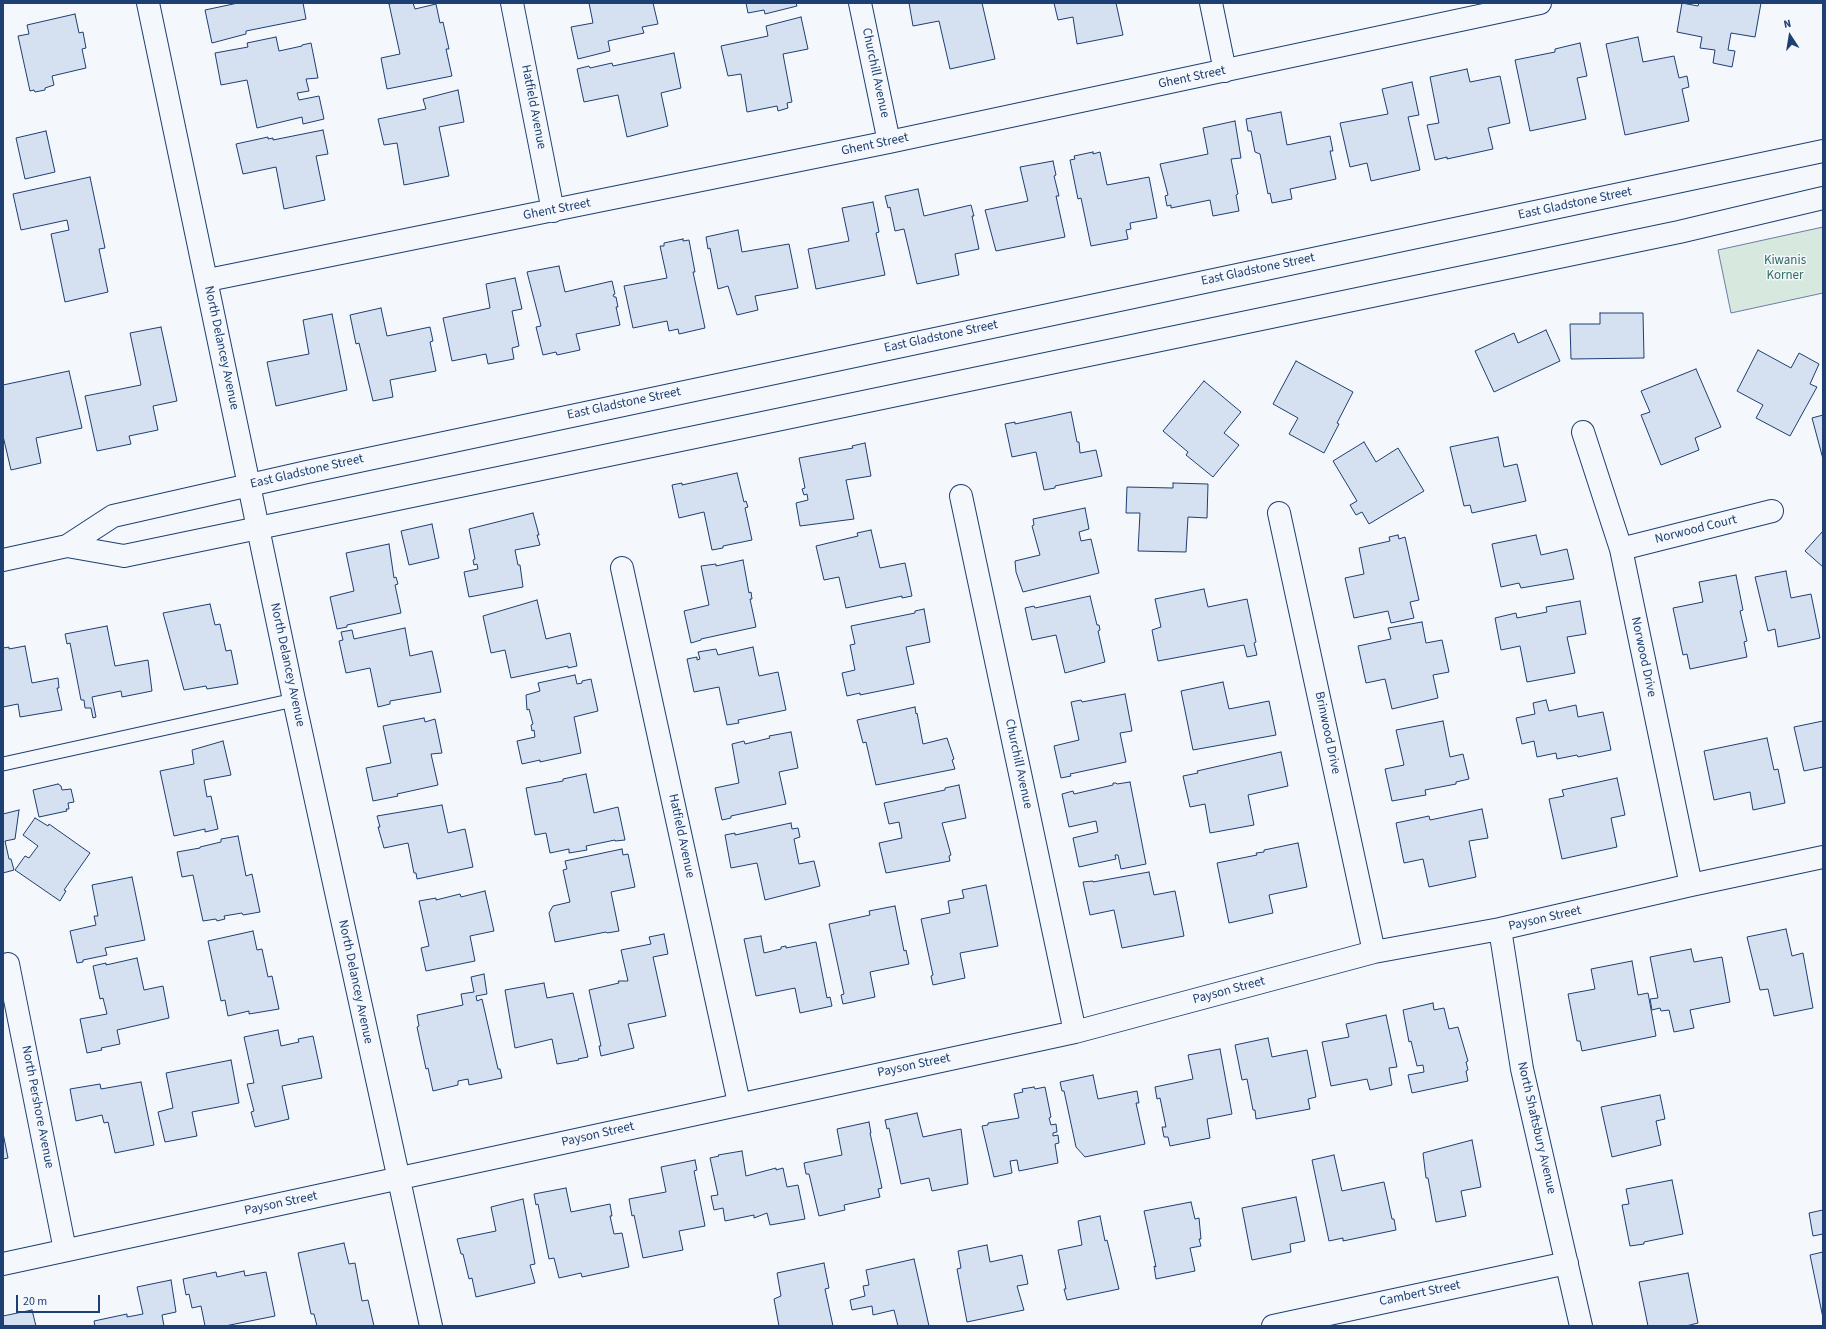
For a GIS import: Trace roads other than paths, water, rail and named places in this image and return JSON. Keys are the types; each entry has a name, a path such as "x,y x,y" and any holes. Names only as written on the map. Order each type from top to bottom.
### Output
{"street":[{"name":"North Delancey Avenue","path":"148,3 208,280 294,700 431,1326"},
{"name":"Hatfield Avenue","path":"512,3 553,210"},
{"name":"Churchill Avenue","path":"860,3 889,142"},
{"path":"1211,3 1225,71"},
{"name":"Ghent Street","path":"208,280 889,142 1540,3"},
{"name":"East Gladstone Street","path":"3,560 67,546 113,516 395,452 1823,151"},
{"name":"East Gladstone Street","path":"67,546 124,556 1671,234 1823,198"},
{"name":"Norwood Drive","path":"1583,432 1621,549 1691,885"},
{"name":"Churchill Avenue","path":"961,496 1075,1032"},
{"name":"Norwood Court","path":"1621,549 1772,511"},
{"name":"Brinwood Drive","path":"1279,513 1374,952"},
{"name":"Hatfield Avenue","path":"622,568 739,1103"},
{"name":"Payson Street","path":"3,1264 398,1179 739,1103 1075,1032 1374,952 1500,930 1691,885 1823,857"},
{"name":"North Shaftsbury Avenue","path":"1500,930 1522,1069 1580,1326"},
{"name":"North Pershore Avenue","path":"8,964 65,1250"},
{"name":"Cambert Street","path":"1273,1326 1567,1263"}],"lane":[{"path":"3,764 294,700"}],"park label":[{"name":"Kiwanis Korner","path":"1785,268"}]}
